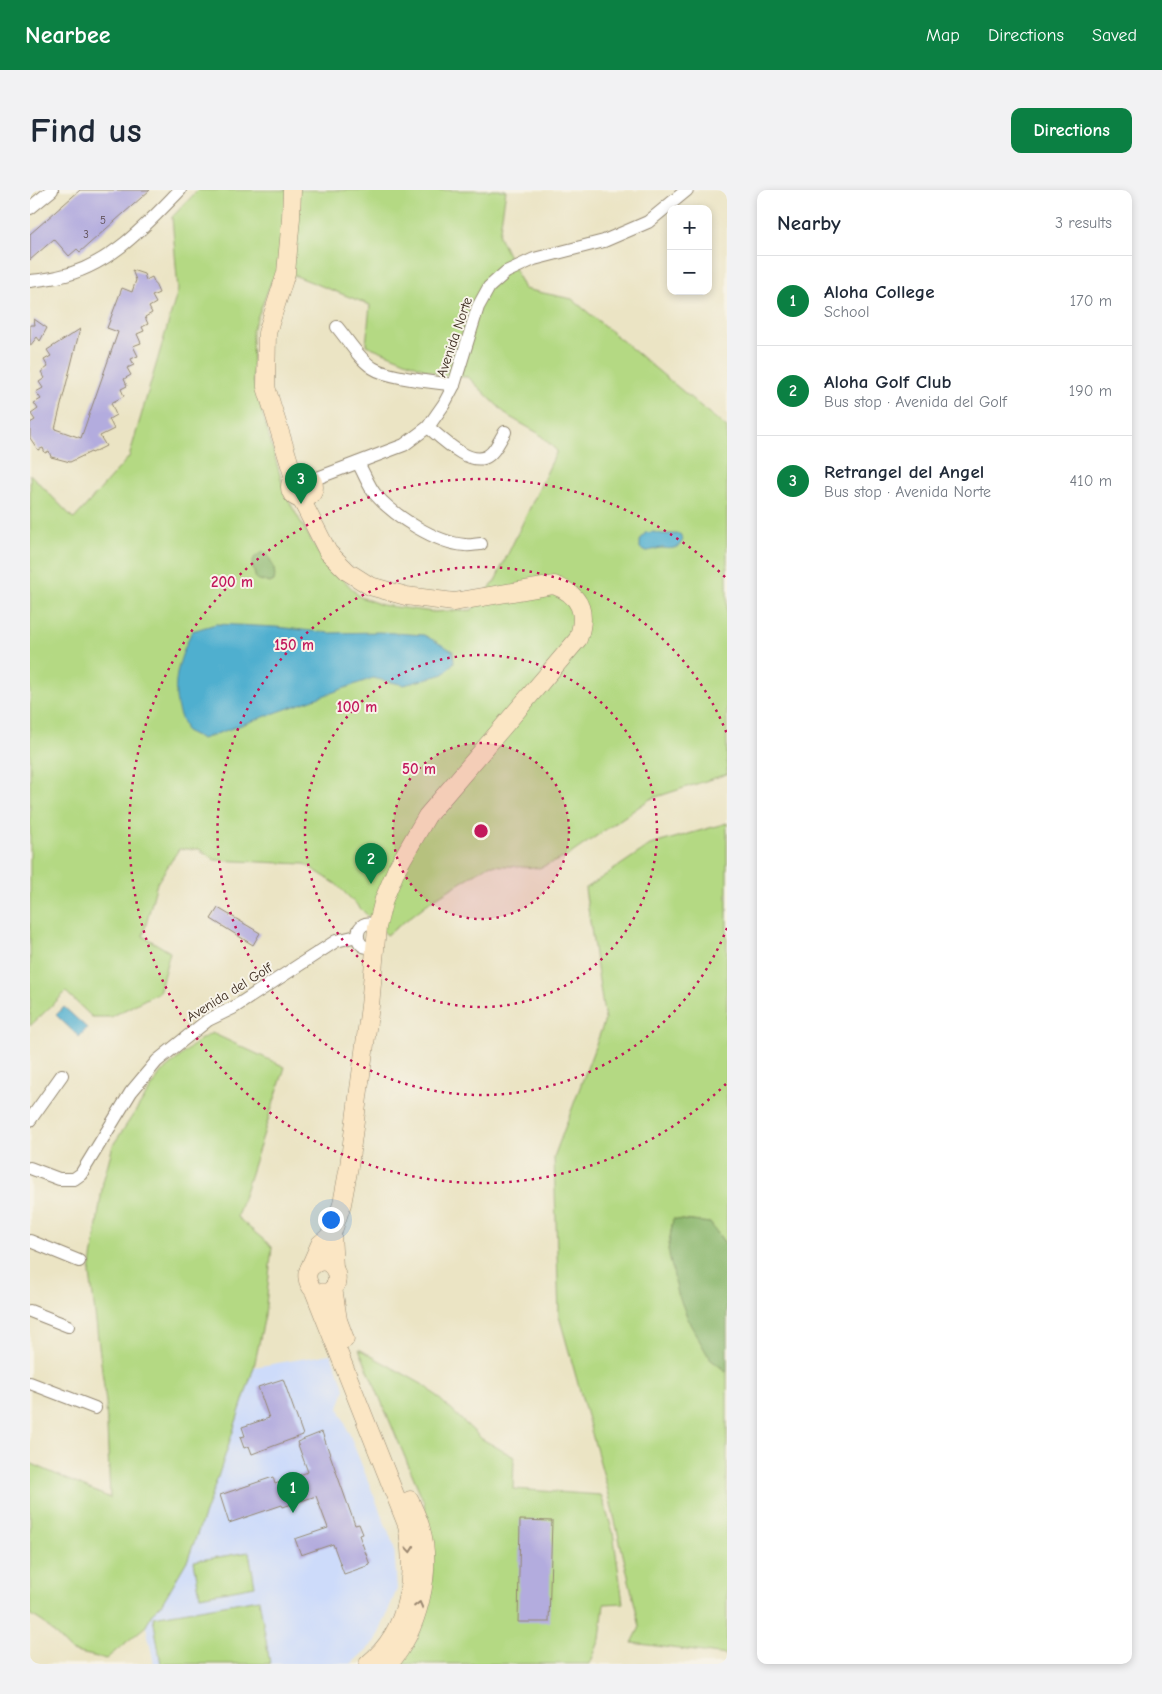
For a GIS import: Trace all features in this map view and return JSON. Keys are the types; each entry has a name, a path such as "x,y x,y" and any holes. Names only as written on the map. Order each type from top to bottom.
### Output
{"street":[{"path":"30,208 52,190"},
{"path":"30,281 58,277 98,262 129,240 180,190"},
{"path":"292,190 286,273 268,333 266,387 294,478"},
{"name":"Avenida Norte","path":"312,480 404,445 428,427 454,385 478,307 489,287 506,272 534,258 604,241 648,222 687,190"},
{"path":"337,326 373,368 387,374 454,385"},
{"path":"428,427 467,456 479,460 488,457 505,432"},
{"path":"358,463 375,493 394,511 422,530 443,540 466,545 481,544"},
{"path":"304,475 312,480 314,491 311,495 301,499 296,498 290,488 290,482 294,478 304,475"},
{"path":"301,499 328,552 348,572 370,586 406,596 454,602 554,585 563,588 577,600 582,613 582,626 578,639 427,816 397,868 384,899 377,927 377,945 349,1166 342,1204 332,1234 334,1268 337,1274 337,1282 327,1292 320,1293 314,1291"},
{"path":"377,927 374,924 364,925 357,936 359,942 364,946 371,947 377,945"},
{"name":"Avenida del Golf","path":"30,1168 59,1179 74,1179 81,1174 131,1092 157,1061 208,1020 233,1008 336,941 357,936"},
{"path":"30,1120 62,1075"},
{"path":"332,1234 320,1244 309,1269 308,1285 314,1291 406,1525 411,1549 410,1581 402,1616 396,1632 379,1654 368,1664"},
{"path":"30,1241 79,1260"},
{"path":"309,1269 322,1262 334,1268"},
{"path":"333,1288 338,1320 421,1529 425,1553 425,1576 416,1616 402,1645 389,1664"},
{"path":"30,1311 68,1326"},
{"path":"30,1383 95,1408"}],"shaded area":[{"path":"331,1354 345,1389 339,1408 394,1546 397,1589 376,1641 351,1664 154,1664 146,1626 152,1613 161,1605 188,1559 217,1480 254,1367"}],"green space":[{"path":"198,190 506,190 499,236 524,289 572,299 727,428 727,774 650,799 566,857 539,868 489,865 431,901 387,935 336,884 305,864 215,860 199,849 179,849 157,883 143,936 170,952 159,992 111,1017 92,1017 66,992 30,1026 30,474 74,519 129,457 178,290 172,217","holes":["296,276 370,305 366,345 442,376 468,377 508,416 538,433 557,451 495,581 472,610 433,612 382,605 360,597 319,554 286,496 253,380 252,331 272,280"]},
{"path":"262,552 267,553 274,570 274,581 270,583 256,579 252,565 254,558"},
{"path":"727,823 727,1246 710,1223 673,1219 668,1250 710,1359 727,1372 727,1655 632,1643 640,1627 608,1491 559,1316 554,1157 605,1020 585,889 650,845"},
{"path":"212,1033 285,1067 237,1217 272,1247 265,1315 254,1367 217,1480 188,1559 161,1605 152,1613 146,1626 106,1659 71,1651 44,1623 30,1614 30,1463 110,1498 106,1403 90,1273 103,1182 113,1145 161,1073 198,1041"},
{"path":"673,1219 710,1223 727,1246 727,1372 710,1359 690,1324 678,1294 668,1250"},
{"path":"359,1349 427,1387 482,1439 514,1457 513,1489 601,1495 613,1532 623,1603 604,1604 600,1639 590,1664 398,1664 417,1639 432,1576 424,1502"},
{"path":"249,1552 255,1586 200,1596 194,1561"},
{"path":"259,1599 270,1664 161,1664 153,1617"}],"water":[{"path":"645,533 680,534 683,540 675,548 643,551 640,548 640,541"},
{"path":"216,624 276,627 330,633 380,632 424,635 453,651 454,662 444,674 404,685 373,678 202,739 186,731 179,714 176,694 178,667 192,631"},
{"path":"64,1007 87,1028 79,1037 56,1015"}],"building":[{"path":"80,190 150,190 80,252 77,249 69,256 54,239 30,260 30,234"},
{"path":"132,270 144,274 146,280 152,277 159,293 152,296 156,303 149,307 152,313 145,317 148,324 142,327 144,331 137,334 141,343 133,346 138,356 131,359 134,365 127,368 131,375 124,379 127,386 121,389 124,396 111,403 116,415 109,419 114,429 100,436 106,446 92,453 70,462 51,457 49,451 45,453 43,448 38,450 30,438 30,423 35,420 31,414 38,409 34,403 41,399 36,392 43,388 39,382 45,378 41,372 48,367 44,360 51,356 47,350 80,329 55,429 81,438 118,332 107,328 122,288 132,292 136,280"},
{"path":"34,319 47,328 40,341 37,337 30,346 30,325 35,325"},
{"path":"218,908 260,933 253,945 211,919"},
{"path":"283,1379 303,1435 252,1454 249,1446 244,1448 240,1437 245,1436 242,1427 269,1418 258,1387"},
{"path":"322,1432 355,1525 359,1524 363,1534 359,1535 370,1565 344,1574 333,1544 301,1555 295,1539 328,1528 316,1496 229,1523 220,1495 273,1477 275,1484 308,1472 297,1442"},
{"path":"520,1520 552,1521 549,1622 518,1622"}],"place":[{"name":"Retrangel del Angel","path":"301,504"},
{"name":"Aloha Golf Club","path":"371,884"},
{"name":"Aloha College","path":"293,1513"}]}
